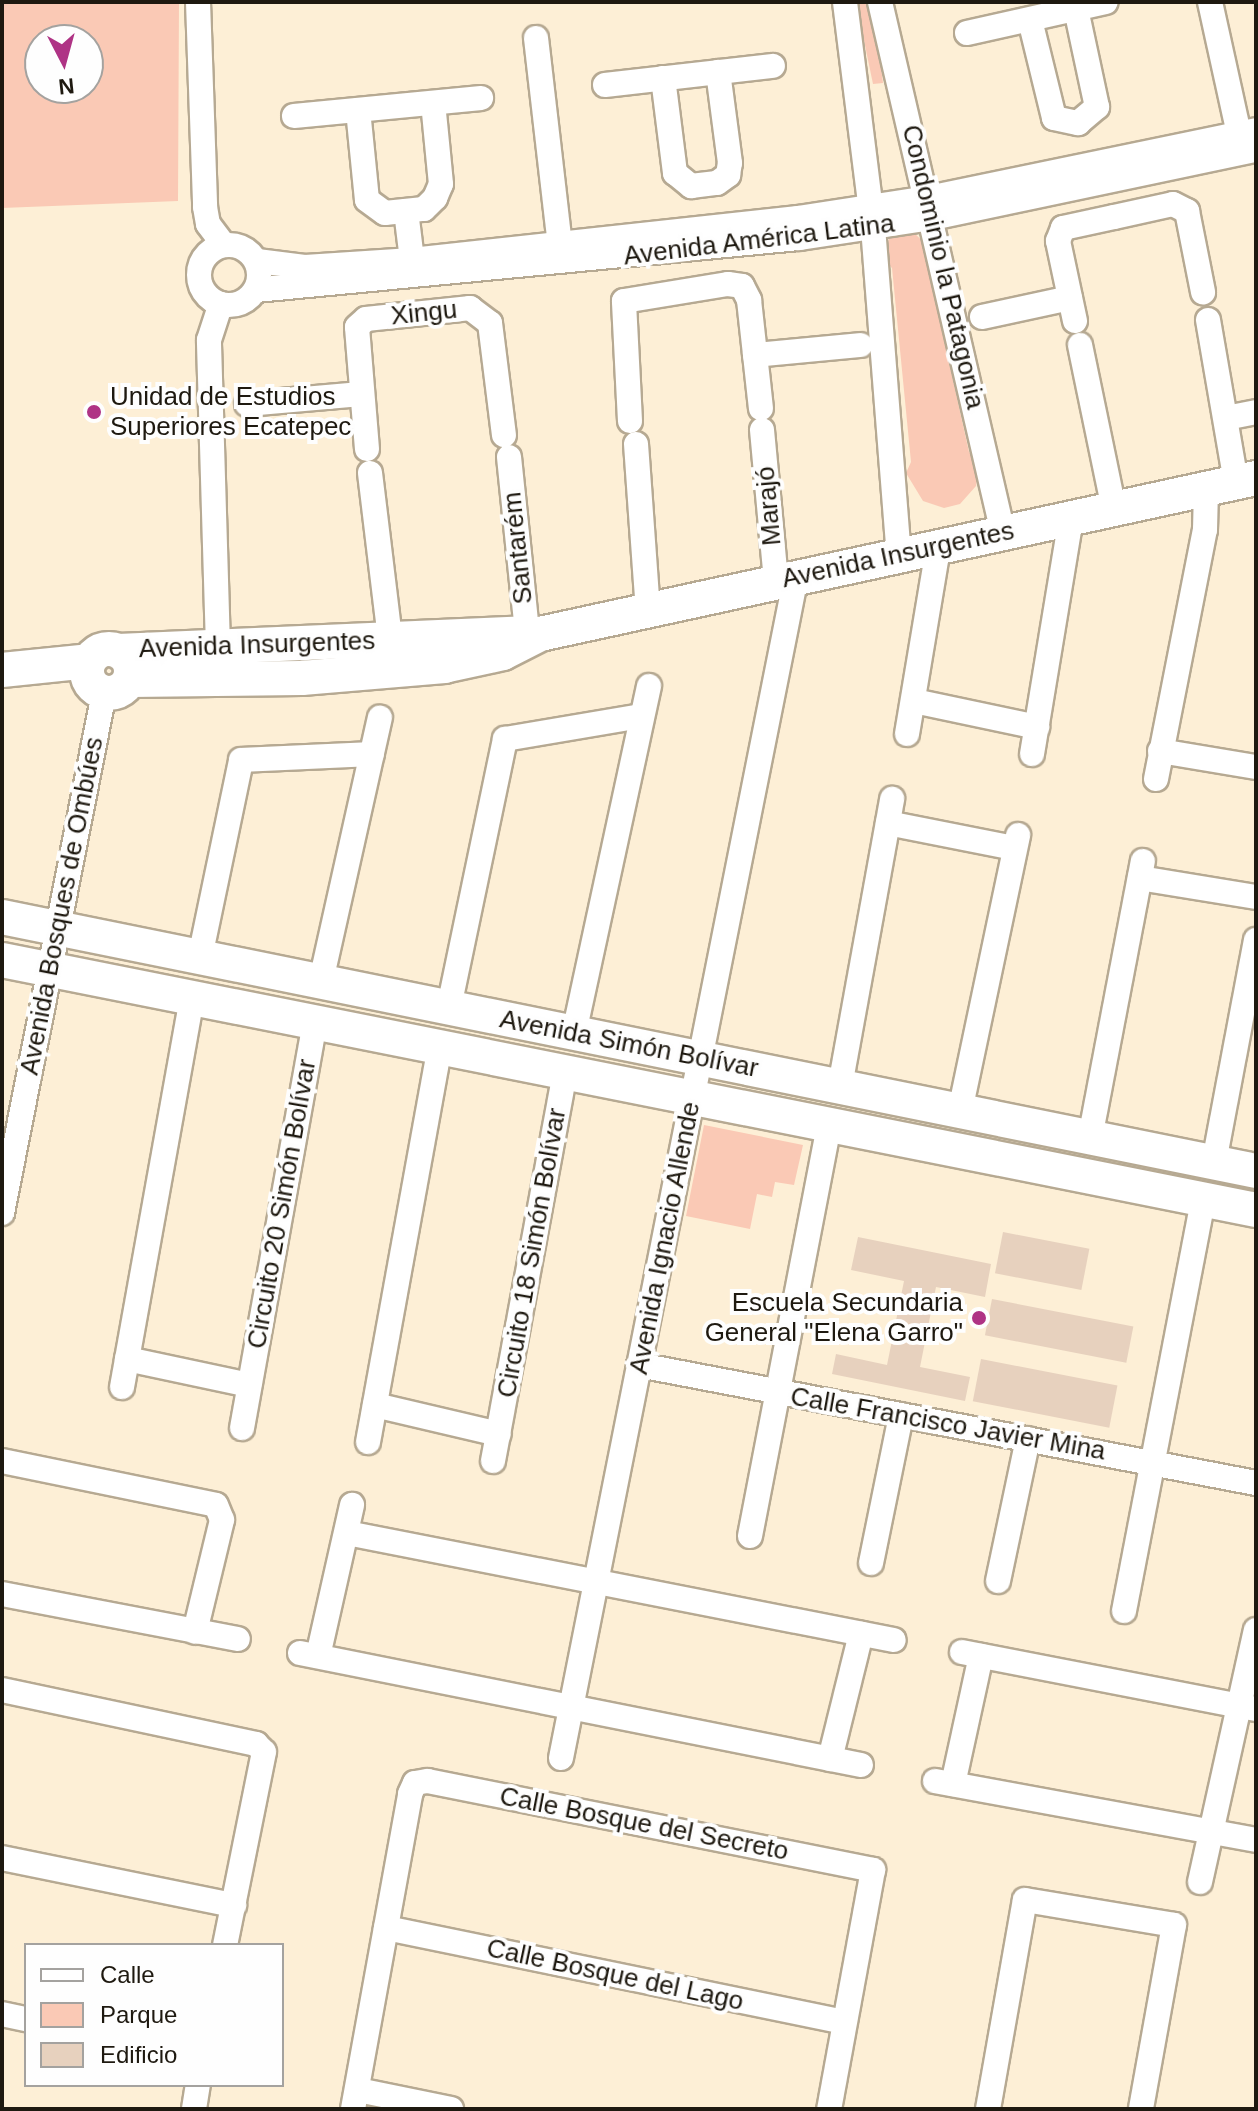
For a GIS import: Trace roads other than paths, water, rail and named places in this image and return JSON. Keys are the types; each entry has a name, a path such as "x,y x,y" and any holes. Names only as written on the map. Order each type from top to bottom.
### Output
{"main road":[{"name":"Avenida Insurgentes","path":"106,673 218,647 531,636 1233,484"},
{"name":"Avenida Insurgentes","path":"2,670 302,678 444,666 503,653 531,636"},
{"name":"Avenida Simón Bolívar","path":"2,917 1256,1171"},
{"name":"Avenida Simón Bolívar","path":"2,960 1256,1210"},
{"path":"1013,1162 1022,1124"}],"street":[{"path":"198,2 205,207 208,224 224,245 206,255 199,274 204,293 221,304 209,340 218,647"},
{"name":"Condominio la Patagonia","path":"845,2 871,217 899,555"},
{"name":"Condominio la Patagonia","path":"880,2 1003,533"},
{"path":"967,33 1106,2"},
{"path":"1210,2 1250,138"},
{"path":"1076,9 1097,107 1078,123"},
{"path":"1030,20 1054,118 1078,123"},
{"path":"536,38 560,245"},
{"path":"605,85 773,66"},
{"path":"663,78 675,173 681,183 705,185 728,175 730,163 718,72"},
{"path":"294,116 481,98"},
{"path":"358,110 367,200 385,213 424,209 441,184 433,103"},
{"path":"1078,123 1087,167"},
{"name":"Avenida América Latina","path":"224,245 248,251 257,261 305,267 419,269 677,252 871,217 1108,183 1250,138"},
{"name":"Avenida América Latina","path":"930,208 1087,167 1250,138"},
{"path":"1108,183 1114,217"},
{"path":"705,185 709,229"},
{"path":"1114,509 1058,241 1063,228 1173,204 1187,211 1203,292"},
{"path":"406,211 430,312"},
{"name":"Avenida América Latina","path":"221,304 241,303 256,290 419,269 560,245 709,229 871,217"},
{"path":"648,610 624,301 681,290 677,252"},
{"path":"256,290 257,261"},
{"name":"Marajó","path":"681,290 742,286 749,300 761,419 786,579"},
{"name":"Xingu","path":"390,639 361,394 357,327 366,319 470,308 490,323 506,446"},
{"path":"982,317 1075,321"},
{"path":"1156,779 1205,530 1233,484 1226,418 1208,320"},
{"path":"755,355 861,345"},
{"path":"247,404 361,394"},
{"path":"1226,418 1256,412"},
{"name":"Santarém","path":"506,446 531,636"},
{"path":"1032,754 1071,519"},
{"path":"907,734 938,548"},
{"name":"Avenida Ignacio Allende","path":"561,1758 701,1058 786,579"},
{"name":"Avenida Bosques de Ombúes","path":"2,1213 106,673"},
{"path":"574,1033 649,686"},
{"path":"914,701 1037,727"},
{"path":"449,1007 505,739 641,716"},
{"path":"321,981 380,718"},
{"path":"1160,751 1256,767"},
{"path":"200,957 241,760 372,754"},
{"path":"840,1086 890,811 1016,841 960,1111"},
{"path":"1090,1138 1142,870 1256,897"},
{"path":"1214,1162 1256,940"},
{"path":"122,1387 192,997"},
{"name":"Circuito 20 Simón Bolívar","path":"242,1428 315,1022"},
{"path":"368,1442 440,1047"},
{"name":"Circuito 18 Simón Bolívar","path":"493,1461 565,1072"},
{"path":"750,1536 775,1393 829,1125"},
{"path":"1124,1611 1203,1200"},
{"name":"Circuito 20 Simón Bolívar","path":"127,1359 249,1385"},
{"name":"Calle Francisco Javier Mina","path":"639,1365 1256,1483"},
{"name":"Circuito 18 Simón Bolívar","path":"375,1405 499,1434"},
{"path":"871,1563 901,1415"},
{"path":"998,1581 1028,1439"},
{"path":"2,1461 221,1510 195,1632"},
{"path":"352,1505 347,1533 309,1654 861,1765"},
{"path":"347,1533 894,1640"},
{"path":"2,1594 238,1639"},
{"path":"1200,1882 1249,1707 1256,1630"},
{"path":"830,1759 861,1634"},
{"path":"1249,1707 972,1654 944,1783 1256,1840"},
{"path":"2,1690 256,1744 264,1752 225,1943"},
{"name":"Calle Bosque del Secreto","path":"386,1928 415,1783 873,1870 843,2022"},
{"path":"2,1858 234,1905"},
{"path":"988,2109 1025,1900 1174,1925 1141,2109"},
{"path":"386,1928 356,2100 451,2109"},
{"name":"Calle Bosque del Lago","path":"386,1928 843,2022"},
{"path":"2,2014 24,2019"},
{"path":"829,2109 843,2022"},
{"path":"194,2109 198,2087"}],"place":[{"name":"Unidad de Estudios Superiores Ecatepec","path":"94,412"},
{"name":"Escuela Secundaria General \"Elena Garro\"","path":"979,1318"}]}
